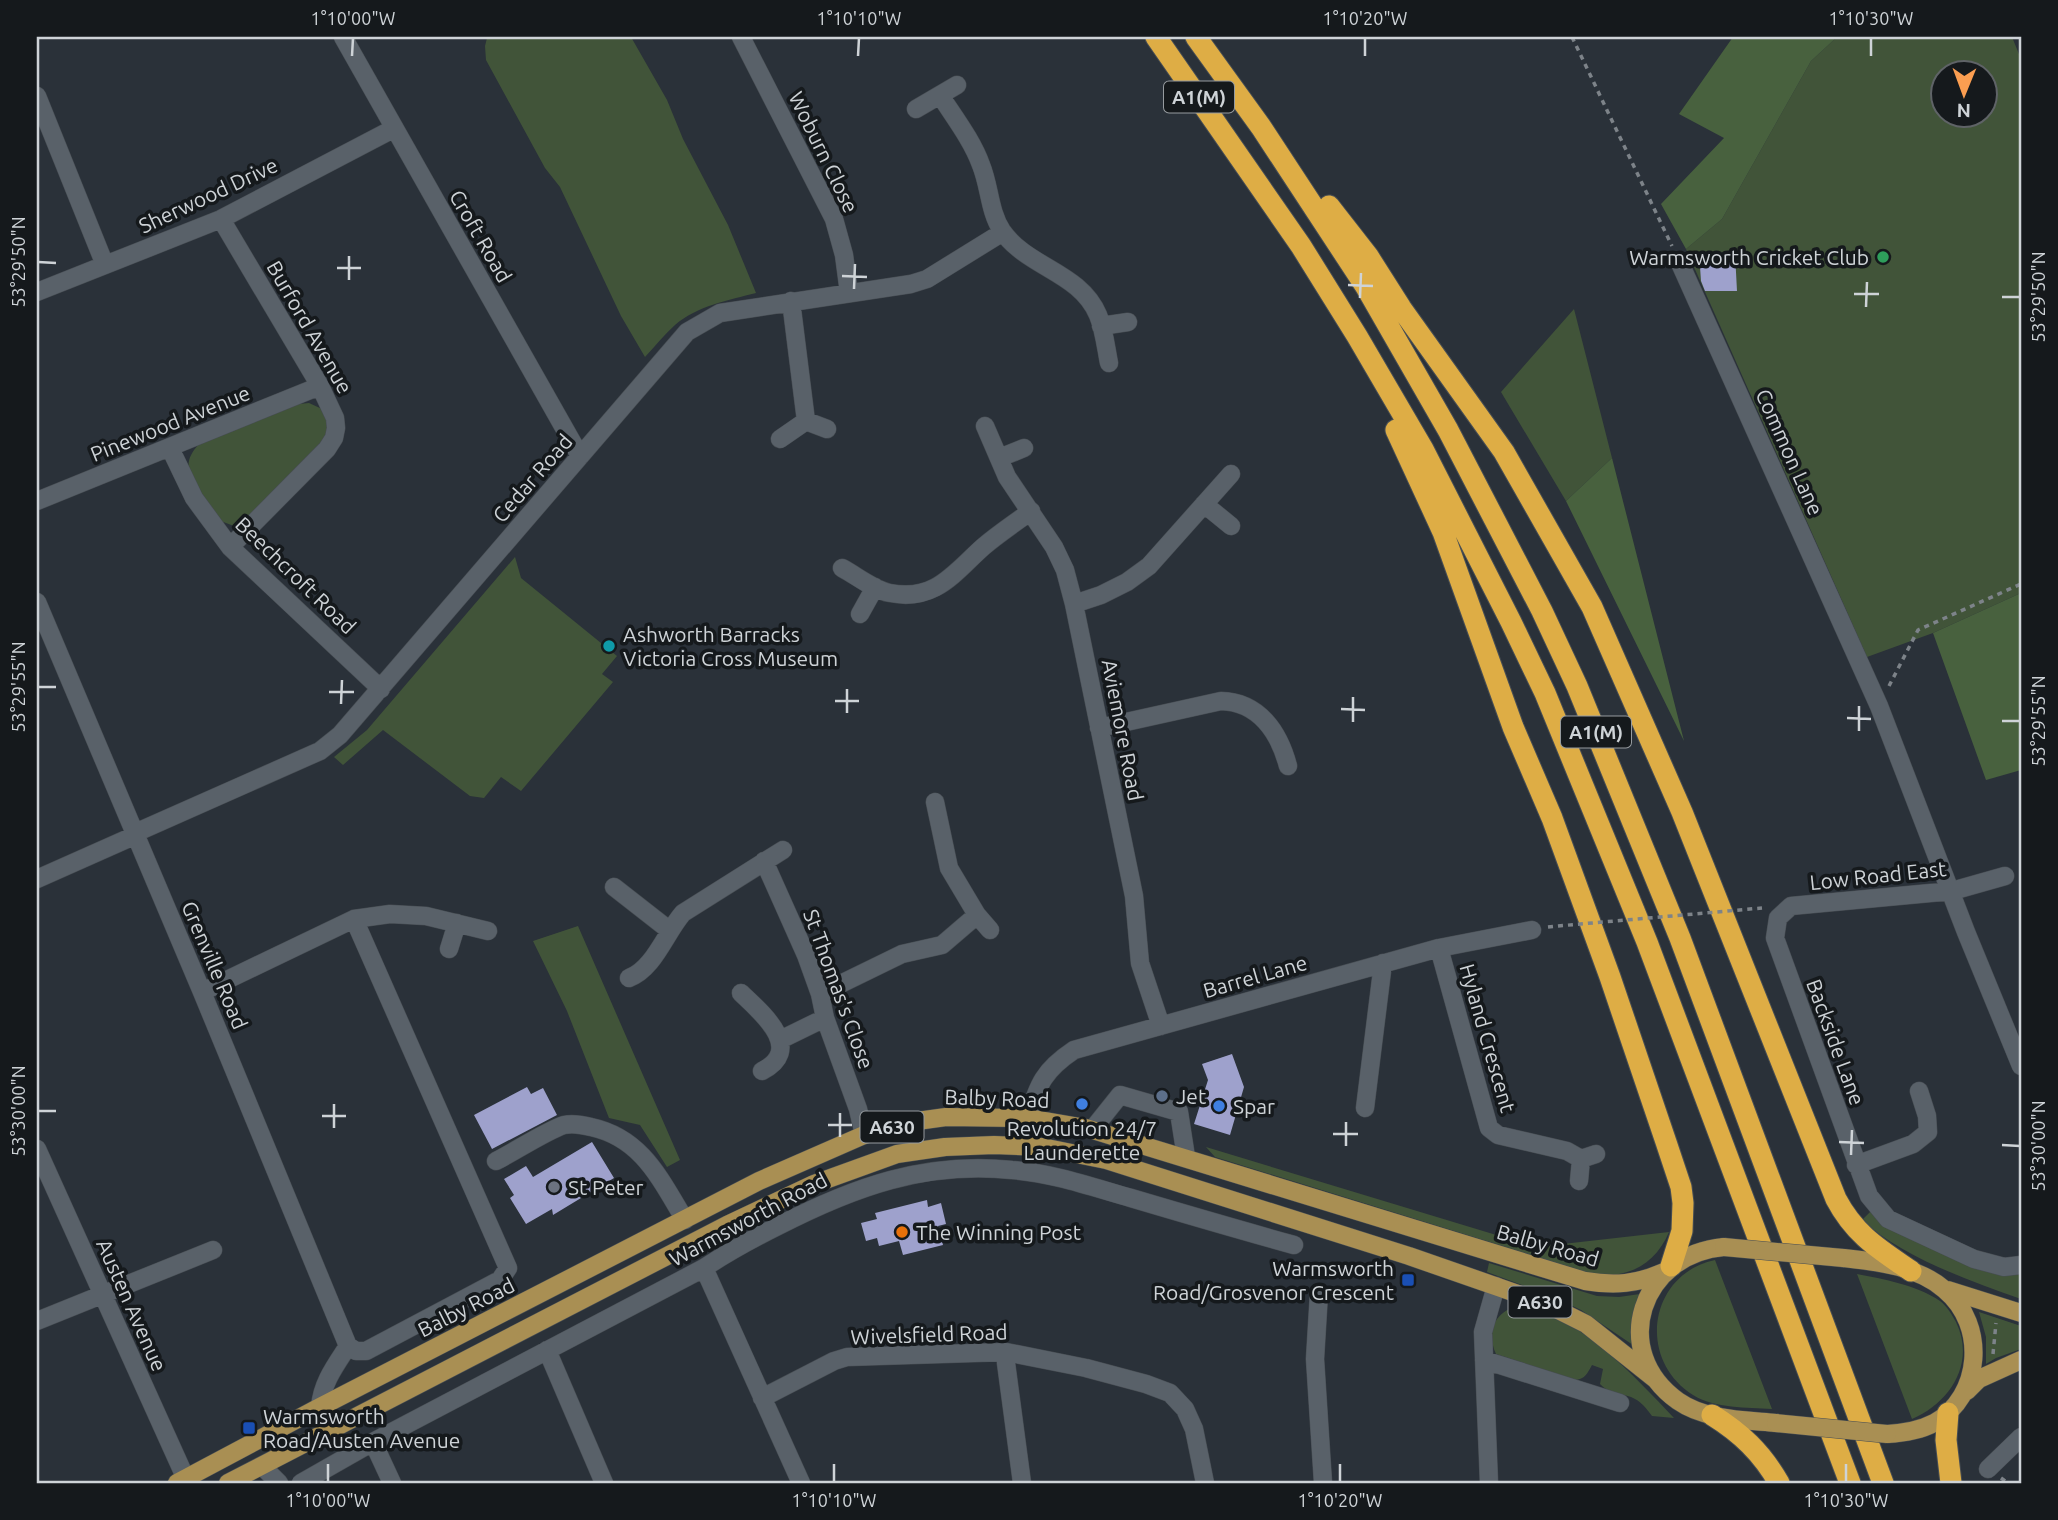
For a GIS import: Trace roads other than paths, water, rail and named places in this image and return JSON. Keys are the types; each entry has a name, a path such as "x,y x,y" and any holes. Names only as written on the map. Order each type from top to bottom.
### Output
{"highway":[{"name":"A1(M)","path":"1156,37 1308,257 1423,449 1545,693 1647,942 1850,1483"},
{"name":"A1(M)","path":"1196,37 1261,127 1366,287 1507,539 1577,686 1680,938 1883,1483"},
{"path":"1261,127 1368,256 1401,308 1504,452 1561,549 1592,607 1636,705 1836,1199 1862,1236 1912,1272"},
{"path":"1242,158 1362,365 1409,454 1443,531 1513,727 1552,818 1618,1000 1681,1187 1684,1203 1682,1231 1668,1269"},
{"path":"1951,1483 1946,1440 1954,1405"},
{"path":"1712,1415 1748,1441 1779,1483"}],"main road":[{"name":"Balby Road","path":"181,1481 759,1181 864,1135 910,1122 946,1117 1028,1118 1092,1130 1585,1281 1619,1285 1648,1279 1696,1252 1724,1247 1872,1261 1912,1272 1945,1289 2021,1313"},
{"name":"A630","path":"228,1483 733,1222 814,1184 897,1154 945,1147 1042,1147 1106,1160 1199,1188 1544,1303 1586,1324 1655,1378"},
{"path":"1668,1269 1646,1300 1641,1324 1642,1348 1655,1378 1680,1403 1695,1411 1776,1423 1887,1434 1919,1430 1935,1423 1979,1379 2021,1360"},
{"path":"1945,1289 1959,1303 1974,1340 1970,1380 1954,1405"}],"street":[{"name":"Croft Road","path":"343,37 580,456"},
{"name":"Woburn Close","path":"741,37 834,219 844,255 849,293"},
{"path":"916,109 957,85"},
{"path":"940,95 978,158 994,217 1003,232 1018,250 1084,292 1099,317 1109,363"},
{"path":"37,96 105,265"},
{"name":"Sherwood Drive","path":"37,292 221,219 393,129"},
{"name":"Burford Avenue","path":"221,219 320,386 335,418 336,428 334,438 327,449 230,547"},
{"name":"Cedar Road","path":"37,879 320,751 340,735 687,332 720,313 911,284 927,279 1003,232"},
{"name":"Common Lane","path":"1679,261 1880,706 2021,1066"},
{"path":"792,301 806,421"},
{"path":"1101,326 1128,322"},
{"name":"Pinewood Avenue","path":"37,501 320,386"},
{"path":"806,421 828,429"},
{"path":"780,439 806,421"},
{"name":"Aviemore Road","path":"985,426 1007,478 1054,547 1065,570 1134,895 1140,963 1161,1026"},
{"name":"Beechcroft Road","path":"170,448 194,498 230,547 381,689"},
{"path":"999,458 1024,448"},
{"path":"1074,604 1101,595 1126,582 1149,565 1231,474"},
{"path":"1204,505 1231,526"},
{"path":"842,568 889,593 918,593 946,583 991,540 1031,511"},
{"path":"860,614 875,587"},
{"name":"Grenville Road","path":"37,602 348,1346"},
{"path":"1099,728 1221,701 1234,701 1253,710 1265,720 1279,741 1288,766"},
{"path":"935,802 949,869 977,915 990,930"},
{"path":"629,978 643,970 651,961 669,930 683,913 783,850"},
{"name":"St Thomas's Close","path":"764,861 806,955 820,994 825,1018 858,1109 864,1135"},
{"name":"Low Road East","path":"1775,938 1778,918 1791,906 1952,891 2005,876"},
{"path":"614,887 669,930"},
{"path":"202,992 354,919 390,914 426,916 488,931"},
{"path":"820,994 902,954 942,945 977,915"},
{"path":"320,1407 321,1392 348,1346 356,1351 366,1351 500,1280 508,1268 354,919"},
{"path":"449,949 457,923"},
{"name":"Barrel Lane","path":"1028,1118 1042,1078 1056,1062 1074,1050 1439,948 1532,930"},
{"name":"Backside Lane","path":"1775,938 1869,1196 1888,1219 1981,1262 2004,1267 2021,1265"},
{"name":"Hyland Crescent","path":"1439,948 1489,1128 1498,1135 1589,1157 1579,1181"},
{"path":"1365,1108 1383,963"},
{"path":"741,993 763,1013 780,1040 781,1051 778,1059 762,1072"},
{"path":"780,1040 825,1018"},
{"path":"1856,1165 1913,1144 1928,1132 1927,1116 1919,1091"},
{"path":"1092,1130 1120,1096 1179,1112 1186,1157"},
{"path":"496,1161 565,1125 578,1124 604,1130 627,1141 645,1158 685,1220"},
{"name":"Austen Avenue","path":"37,1149 181,1481"},
{"name":"Warmsworth Road","path":"301,1483 373,1442 704,1268 738,1245 853,1190 878,1182 932,1172 976,1168 1013,1170 1070,1180 1294,1245"},
{"path":"37,1321 213,1250"},
{"path":"704,1268 802,1483"},
{"path":"1489,1483 1482,1332 1496,1286"},
{"path":"1319,1293 1315,1359 1323,1483"},
{"path":"547,1350 604,1483"},
{"path":"1006,1352 1022,1483"},
{"name":"Wivelsfield Road","path":"762,1398 847,1357 1006,1352 1086,1368 1170,1393 1185,1409 1194,1429 1205,1483"},
{"path":"1484,1360 1619,1403"},
{"path":"1590,1394 1595,1376"},
{"path":"1988,1469 2000,1449 2021,1437"},
{"path":"373,1442 392,1483"},
{"path":"263,1467 279,1483"}],"place":[{"name":"Warmsworth Cricket Club","path":"1883,257"},
{"name":"Ashworth Barracks Victoria Cross Museum","path":"609,646"},
{"name":"Jet","path":"1162,1096"},
{"name":"Revolution 24/7 Launderette","path":"1082,1104"},
{"name":"Spar","path":"1219,1106"},
{"name":"St Peter","path":"554,1187"},
{"name":"The Winning Post","path":"902,1232"},
{"name":"Warmsworth Road/Grosvenor Crescent","path":"1408,1280"},
{"name":"Warmsworth Road/Austen Avenue","path":"249,1428"}]}
